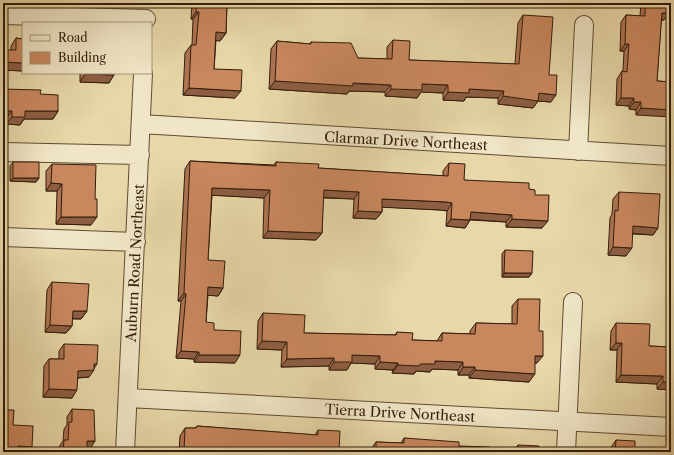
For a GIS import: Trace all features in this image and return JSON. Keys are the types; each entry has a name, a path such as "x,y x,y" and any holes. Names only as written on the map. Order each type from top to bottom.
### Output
{"street":[{"path":"3,15 146,15"},
{"path":"578,151 584,25"},
{"name":"Auburn Road Northeast","path":"126,452 143,74"},
{"name":"Clarmar Drive Northeast","path":"141,124 671,156"},
{"path":"3,152 140,155"},
{"path":"3,237 136,242"},
{"path":"566,452 573,302"},
{"name":"Tierra Drive Northeast","path":"128,398 568,423 671,427"}],"building":[{"path":"197,3 227,3 226,33 216,32 214,69 242,70 241,91 189,88 191,45 196,45 199,12 196,12"},
{"path":"645,3 670,3 669,13 662,13 657,81 671,82 671,110 641,108 641,102 634,102 634,98 621,98 622,71 627,72 629,44 625,44 626,15 645,16"},
{"path":"523,15 553,17 549,75 557,75 556,95 539,93 538,101 503,96 504,91 469,89 469,93 448,92 448,85 422,84 422,90 391,89 391,85 353,83 353,86 275,81 277,41 311,44 311,42 351,43 358,58 392,59 393,40 410,41 409,60 519,64"},
{"path":"16,38 22,39 22,63 3,62 3,50 16,50"},
{"path":"85,74 114,74 114,75"},
{"path":"3,89 41,90 40,94 58,95 58,111 25,111 25,117 12,117 12,111 3,111"},
{"path":"190,161 276,166 276,162 319,164 318,168 448,176 449,163 465,164 464,180 529,183 529,189 535,190 535,195 549,195 548,221 512,219 512,215 471,212 470,220 451,219 452,203 446,202 382,199 382,212 358,211 359,192 324,190 322,233 268,231 270,190 212,188 208,260 225,261 223,288 208,287 206,322 214,323 214,330 241,331 240,355 199,355 199,352 181,351 186,294 184,293"},
{"path":"13,162 39,162 39,178 13,178"},
{"path":"52,164 96,165 95,199 97,199 97,217 61,217 62,184 51,183"},
{"path":"619,192 660,194 658,228 633,226 632,248 613,247 615,210 618,211"},
{"path":"505,250 533,251 532,273 504,273"},
{"path":"52,282 89,284 87,311 73,311 72,326 50,325"},
{"path":"518,299 540,299 539,331 543,331 543,356 535,356 535,374 475,370 475,367 463,367 463,362 435,361 435,364 420,364 419,366 398,365 398,363 380,362 380,356 352,355 352,362 334,362 334,358 287,359 287,342 262,341 263,313 305,315 304,333 396,335 397,332 413,333 412,340 442,341 442,333 475,334 476,323 517,324"},
{"path":"616,323 650,324 649,346 671,347 671,382 663,382 663,376 621,375 622,343 616,343"},
{"path":"64,344 98,345 97,364 94,364 94,370 78,371 77,390 49,389 49,359 64,359"},
{"path":"72,409 94,410 95,441 87,441 87,452 63,452 64,440 68,440 69,422 72,422"},
{"path":"3,410 14,410 13,425 33,426 32,447 18,446 18,452 3,451"},
{"path":"197,426 318,435 318,430 340,431 339,452 277,452 277,450 248,448 248,452 184,452 185,428 196,428"},
{"path":"404,438 459,442 459,446 490,447 490,452 376,452 376,442 404,443"},
{"path":"616,440 635,441 635,452 615,452"},
{"path":"518,445 539,446 539,452 517,452"}]}
